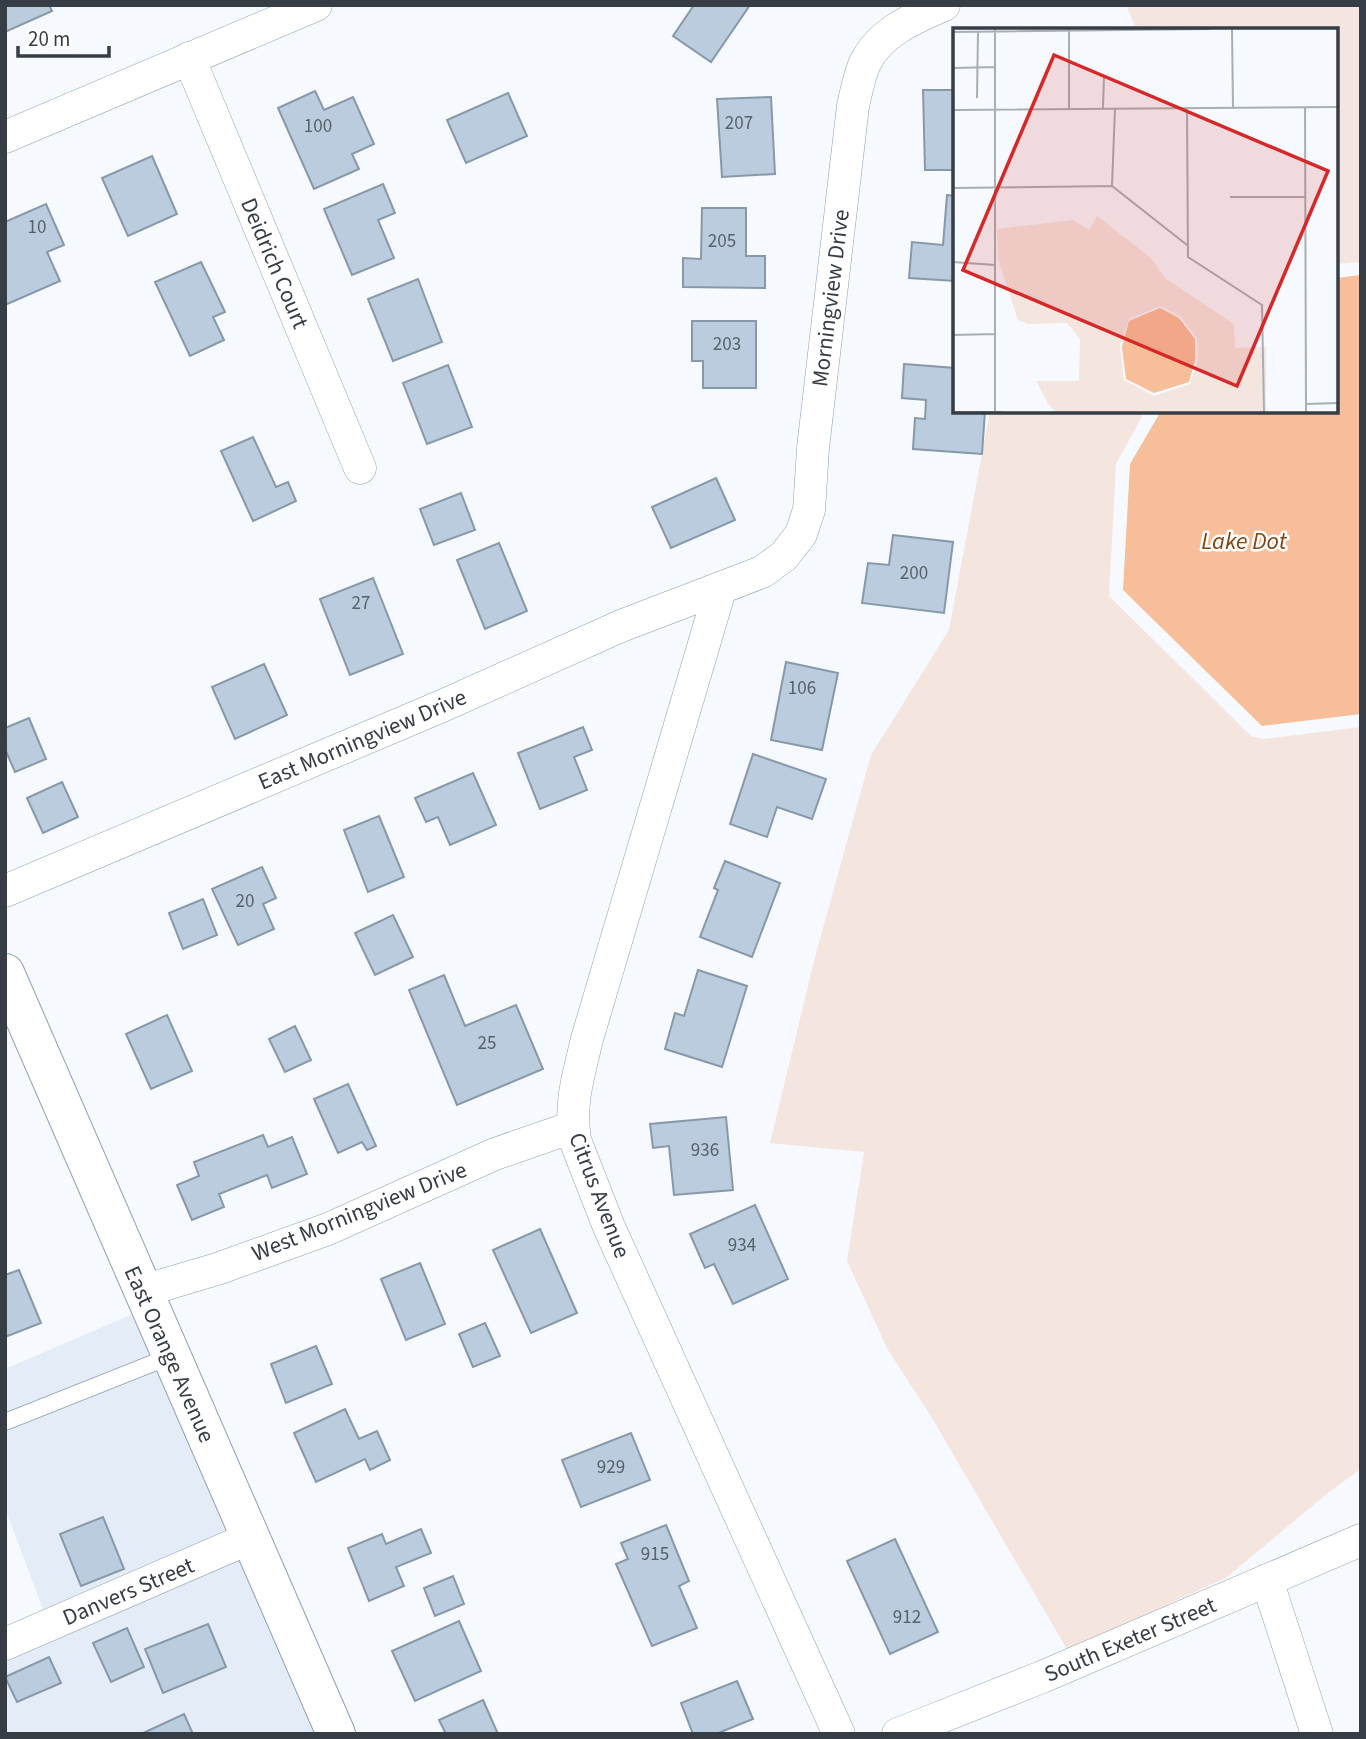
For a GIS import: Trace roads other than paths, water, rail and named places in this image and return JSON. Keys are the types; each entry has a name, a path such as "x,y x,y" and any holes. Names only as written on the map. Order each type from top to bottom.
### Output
{"main road":[{"name":"East Orange Avenue","path":"5,973 337,1734"}],"street":[{"path":"5,137 316,5"},
{"name":"Morningview Drive","path":"720,590 762,572 784,556 801,534 809,510 813,448 853,107 863,65 873,48 897,28 944,5"},
{"name":"Deidrich Court","path":"189,58 360,468"},
{"name":"East Morningview Drive","path":"5,891 442,706 621,626 720,590"},
{"name":"Citrus Avenue","path":"720,590 587,1039 572,1103 573,1127 575,1140 609,1227 839,1734"},
{"name":"West Morningview Drive","path":"143,1291 217,1269 328,1229 495,1154 573,1127"},
{"name":"Danvers Street","path":"5,1644 250,1538"},
{"name":"South Exeter Street","path":"898,1734 1042,1677 1361,1540"},
{"path":"1267,1580 1317,1734"}],"lane":[{"path":"5,1422 171,1356"}],"water":[{"name":"Lake Dot","path":"1361,275 1361,714 1262,726 1123,590 1130,464 1160,413 1338,413 1338,278"}]}
